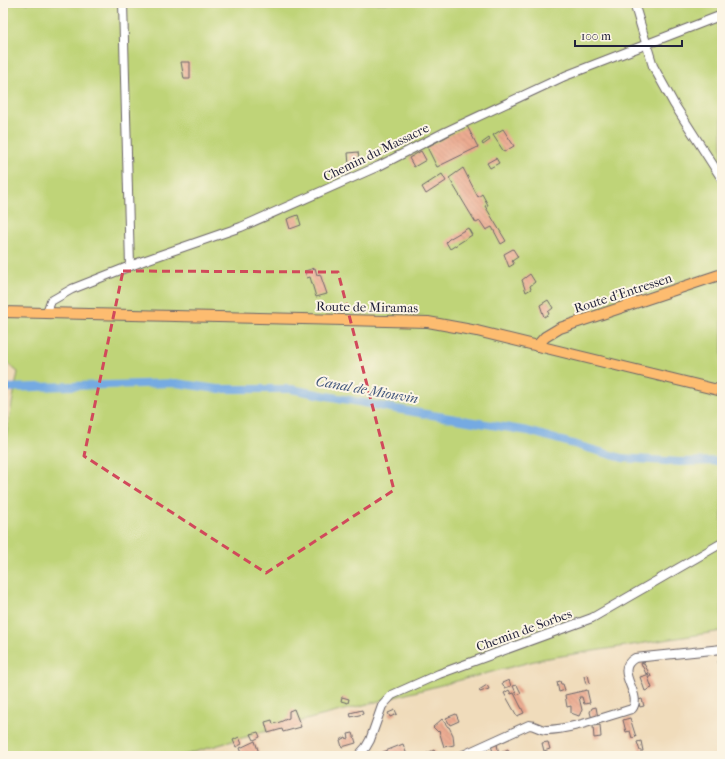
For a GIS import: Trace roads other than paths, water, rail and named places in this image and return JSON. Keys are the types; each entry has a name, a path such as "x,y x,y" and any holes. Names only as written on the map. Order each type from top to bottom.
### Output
{"main road":[{"name":"Route d'Entressen","path":"537,346 545,337 560,328 722,274"},
{"name":"Route de Miramas","path":"3,312 428,322 537,346 722,392"}],"street":[{"path":"123,3 130,266"},
{"path":"634,3 653,66 674,104 722,179"},
{"name":"Chemin du Massacre","path":"48,312 51,301 60,295 181,246 248,223 379,166 445,132 565,76 722,15"},
{"name":"Chemin de Sorbes","path":"358,756 368,744 382,706 392,695 439,674 592,618 722,543"},
{"path":"461,756 529,725 534,725 540,730 552,730 593,721 632,709 634,707 634,700 626,671 628,664 635,658 722,649"}],"waterway":[{"name":"Canal de Miouvin","path":"3,388 176,383 217,389 291,389 396,409 528,431 622,458 680,462 722,461"}]}
